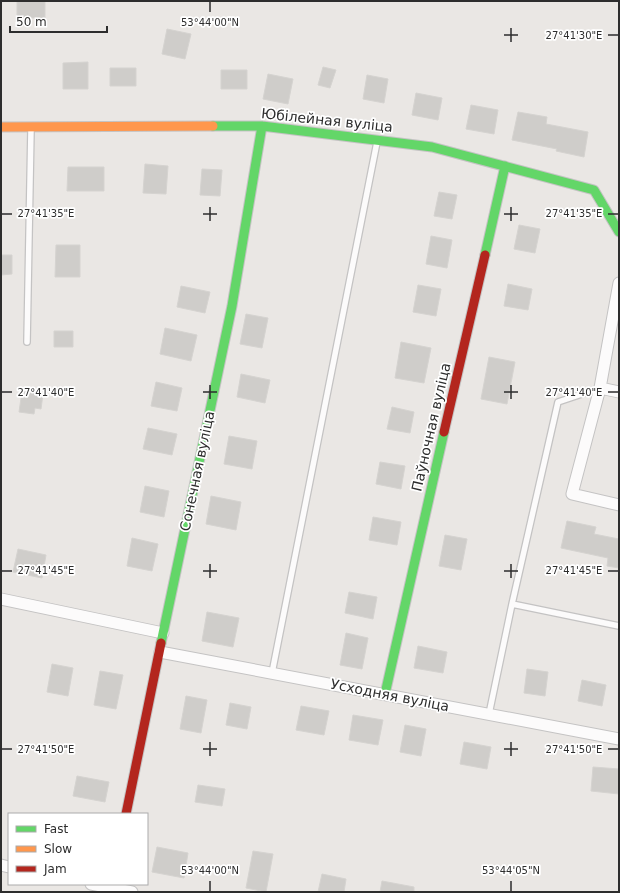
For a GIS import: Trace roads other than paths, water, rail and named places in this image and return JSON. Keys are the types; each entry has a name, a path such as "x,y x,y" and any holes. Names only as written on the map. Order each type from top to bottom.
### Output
{"street":[{"name":"Юбілейная вуліца","path":"1,127 262,126 432,146 594,190 619,232"},
{"name":"Сонечная вуліца","path":"126,813 232,306 262,126"},
{"name":"Паўночная вуліца","path":"385,694 505,166"},
{"path":"619,284 600,388 572,494 619,505"},
{"path":"600,388 619,392"},
{"path":"1,599 163,633"},
{"name":"Усходняя вуліца","path":"160,652 619,739"},
{"path":"110,886 132,892"}],"lane":[{"path":"27,342 31,126"},
{"path":"272,673 378,140"},
{"path":"489,714 512,604 558,402 600,388"},
{"path":"512,604 619,626"}]}
